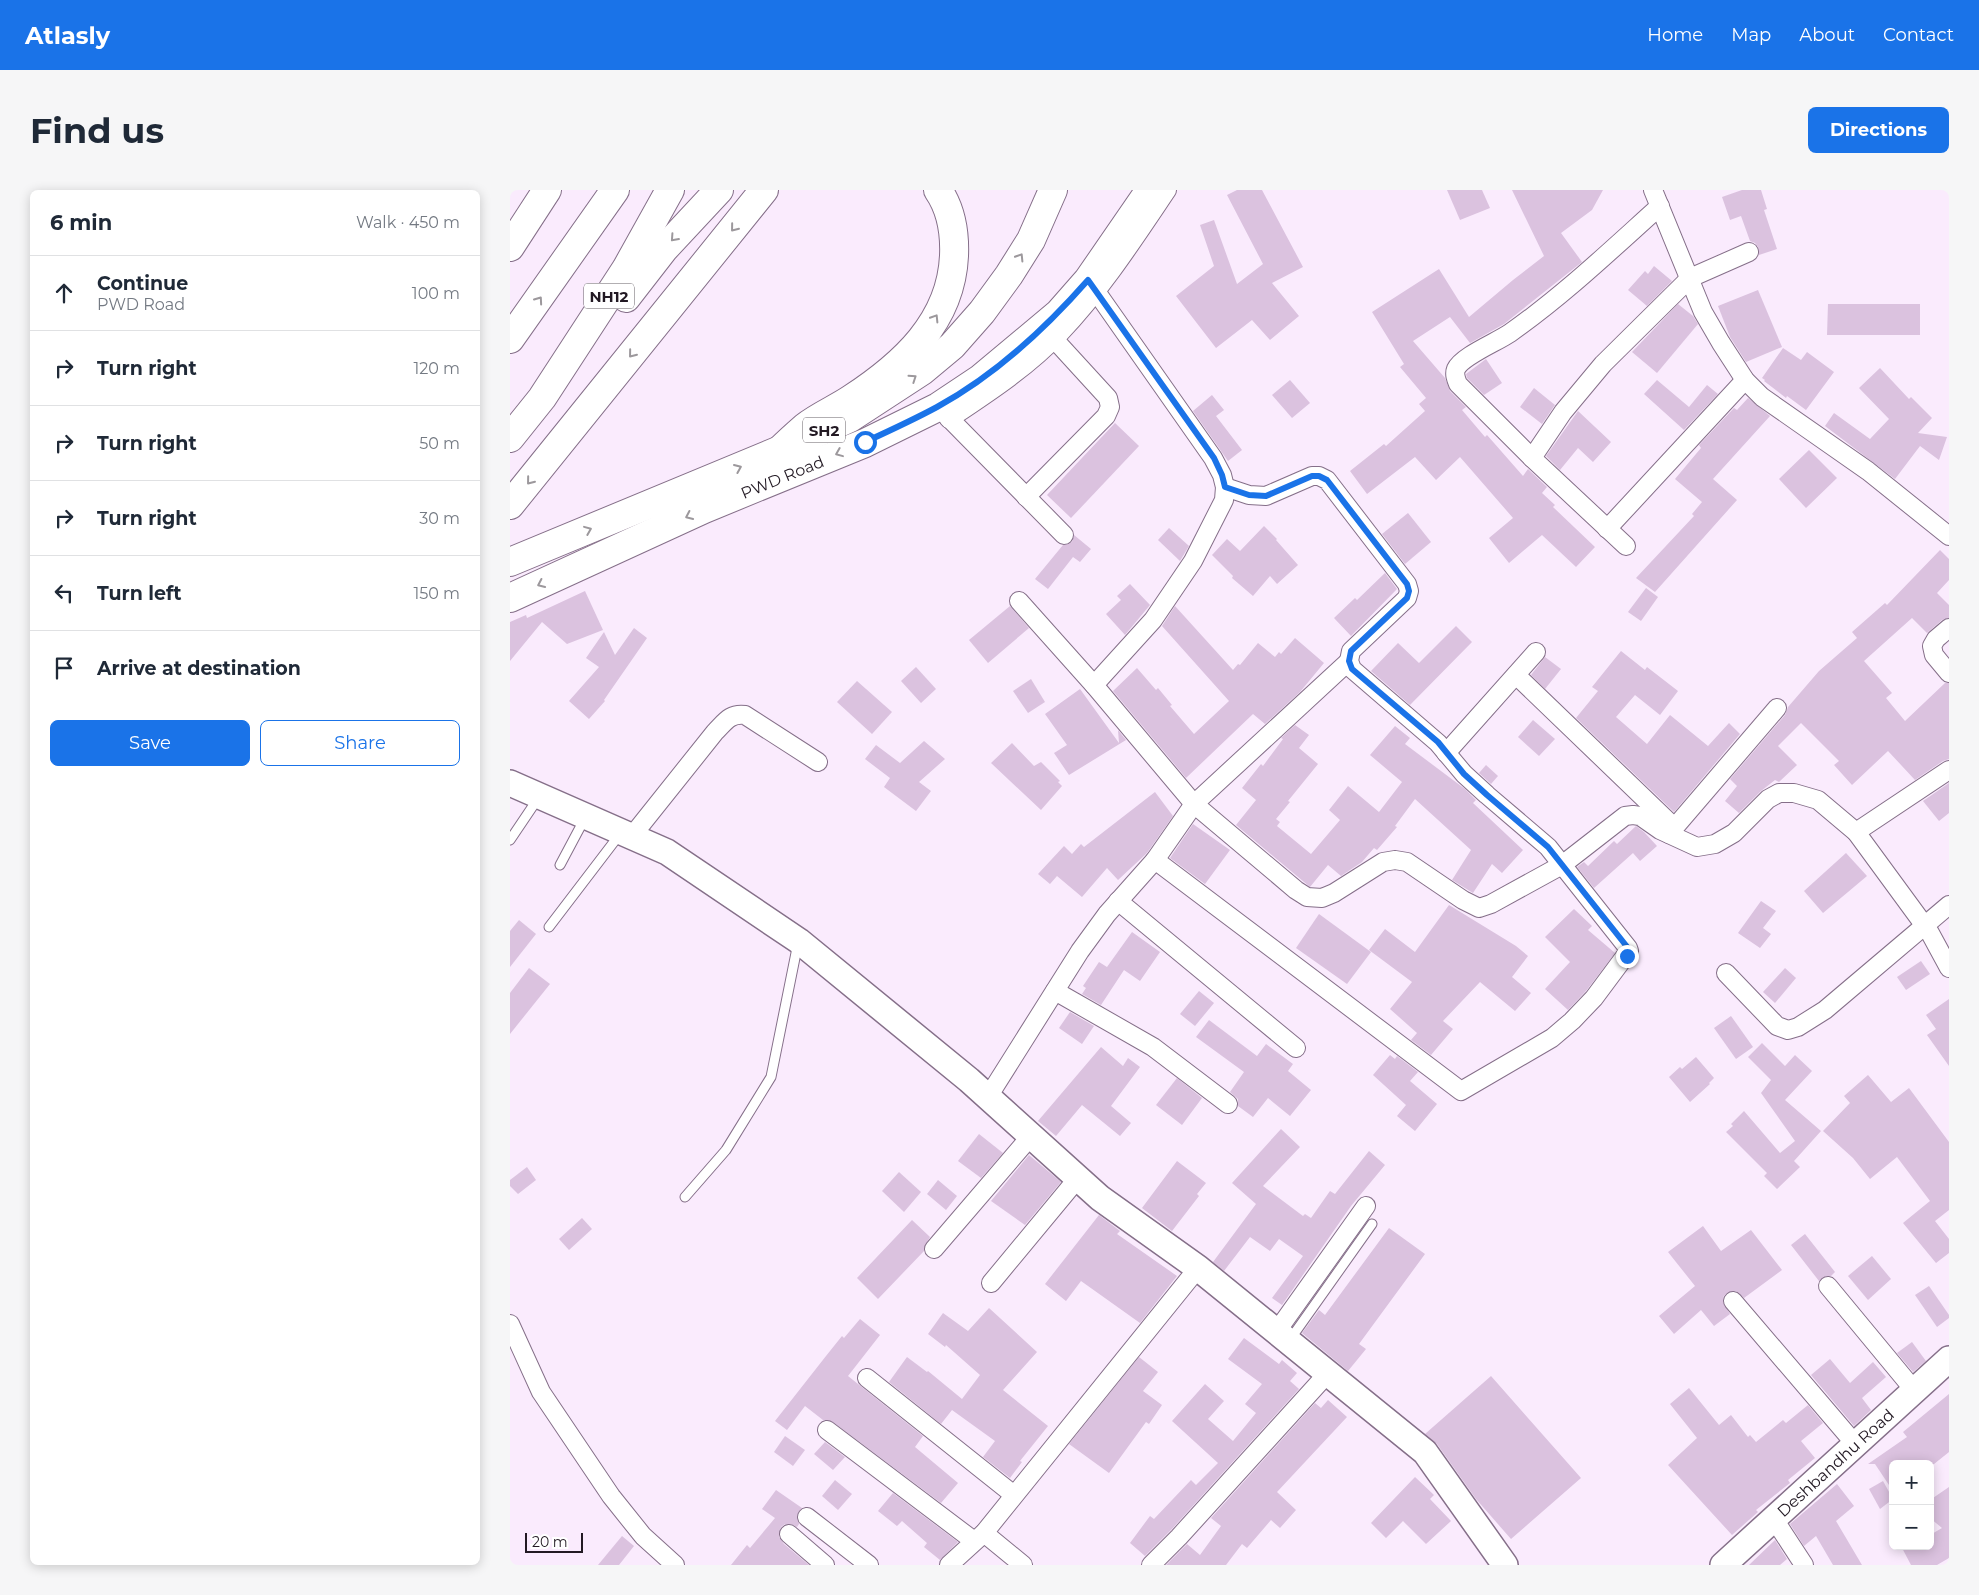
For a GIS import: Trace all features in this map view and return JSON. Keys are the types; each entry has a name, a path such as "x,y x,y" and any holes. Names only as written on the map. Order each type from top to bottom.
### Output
{"main road":[{"path":"510,226 528,190"},
{"path":"510,247 547,190"},
{"path":"510,339 615,190"},
{"name":"NH12","path":"510,438 542,398 626,269 670,190"},
{"path":"542,398 588,346 664,249 719,190"},
{"path":"510,505 764,190"},
{"path":"780,450 806,426 849,400 889,372 917,345 940,311 953,271 954,232 943,197 938,190"},
{"name":"PWD Road","path":"510,562 780,450 850,418 887,395 922,371 952,346 982,312 1009,275 1031,240 1053,190"},
{"name":"PWD Road","path":"510,598 704,509 865,442 943,413 980,379 1092,286 1150,190"}],"street":[{"path":"1064,535 943,413 1002,384 1054,339 1092,286 1167,190"},
{"path":"1626,546 1532,458 1458,384 1455,376 1456,368 1463,361 1508,334 1562,294 1656,198 1703,312 1720,343 1745,380 1762,397 1868,471 1949,536"},
{"path":"1532,458 1563,412 1604,364 1690,278 1748,252"},
{"path":"1092,286 1214,458 1225,487 1224,500 1193,561 1174,592 1153,620 1094,684"},
{"path":"1026,497 1106,416 1110,407 1108,398 1054,339"},
{"path":"1608,528 1745,380"},
{"path":"1154,860 1461,1091 1552,1038 1594,998 1629,952 1628,948 1548,847 1464,774 1438,742 1352,669 1349,661 1351,651 1407,598 1409,591 1407,584 1327,480 1319,476 1312,476 1266,496 1249,495 1225,487"},
{"path":"1019,600 1094,684 1194,804 1296,890 1307,897 1322,898 1334,893 1383,862 1394,860 1407,862 1463,900 1479,908 1490,904 1562,865 1625,816 1640,816 1660,830 1671,830 1776,708"},
{"path":"1949,628 1936,639 1932,646 1934,655 1949,673"},
{"path":"1446,753 1536,652"},
{"path":"988,1097 1080,951 1118,901 1154,860 1194,804 1349,661"},
{"path":"1516,675 1671,830 1697,847 1715,844 1734,833 1768,799 1779,793 1794,793 1818,800 1856,832 1924,925 1949,968"},
{"path":"627,834 715,732 730,717 737,714 745,715 818,762"},
{"path":"1856,832 1949,770"},
{"path":"510,783 667,852 799,941 988,1097 1100,1198 1198,1268 1425,1452 1505,1565"},
{"path":"1118,901 1296,1048"},
{"path":"1726,973 1777,1026 1788,1030 1798,1027 1825,1010 1949,905"},
{"path":"1054,991 1153,1047 1228,1104"},
{"path":"934,1249 1031,1136"},
{"path":"991,1283 1078,1178"},
{"path":"1283,1336 1366,1206"},
{"path":"949,1565 979,1537 1198,1268"},
{"path":"1828,1286 1914,1390"},
{"path":"1733,1301 1856,1445"},
{"path":"510,1324 541,1392 580,1452 611,1496 643,1536 675,1565"},
{"name":"Deshbandhu Road","path":"1723,1565 1949,1359"},
{"path":"1150,1565 1179,1537 1328,1373"},
{"path":"867,1378 1014,1495"},
{"path":"827,1430 979,1537 1023,1565"},
{"path":"807,1517 869,1565"},
{"path":"1774,1519 1804,1565"},
{"path":"789,1534 825,1565"}],"lane":[{"path":"510,840 540,795"},
{"path":"560,865 587,816"},
{"path":"549,927 627,834"},
{"path":"685,1196 726,1150 771,1076 799,941"},
{"path":"1283,1336 1372,1224"}],"building":[{"path":"1237,190 1262,190 1303,267 1272,283 1299,316 1270,340 1252,320 1216,348 1176,296 1214,266 1200,225 1214,220 1237,284 1263,264 1227,195"},
{"path":"1447,190 1482,190 1490,208 1460,220"},
{"path":"1512,190 1603,190 1592,210 1561,233 1582,262 1504,324 1470,343 1450,317 1413,341 1445,378 1450,391 1466,407 1462,410 1485,437 1487,435 1523,476 1528,469 1547,487 1542,493 1555,505 1553,507 1595,547 1576,567 1542,535 1509,563 1489,538 1513,518 1460,457 1436,480 1415,457 1367,494 1350,471 1384,444 1386,446 1425,411 1419,404 1426,398 1400,367 1404,364 1372,312 1439,269 1469,317 1544,256"},
{"path":"1742,190 1761,190 1767,209 1764,210 1777,249 1759,255 1758,247 1750,241 1741,216 1730,220 1722,197"},
{"path":"1654,266 1672,281 1647,306 1628,290 1645,271 1648,274"},
{"path":"1758,290 1782,347 1746,362 1730,337 1718,306"},
{"path":"1678,304 1693,316 1698,324 1657,373 1632,352"},
{"path":"1828,304 1920,304 1920,335 1827,335"},
{"path":"1783,348 1801,360 1807,352 1834,372 1806,410 1787,396 1786,398 1762,378"},
{"path":"1486,359 1502,383 1484,395 1467,378 1466,374"},
{"path":"1880,368 1909,399 1911,397 1932,418 1918,433 1947,437 1939,460 1920,446 1895,479 1825,426 1834,413 1870,439 1889,419 1859,388"},
{"path":"1290,380 1310,403 1292,418 1272,395"},
{"path":"1657,380 1689,407 1707,385 1718,394 1684,430 1644,394"},
{"path":"1534,388 1555,405 1542,424 1520,407"},
{"path":"1212,395 1224,410 1216,416 1242,450 1228,461 1193,411"},
{"path":"1748,398 1770,416 1713,479 1737,500 1655,592 1636,578 1694,516 1692,514 1702,502 1675,479 1701,448 1699,445 1734,408 1737,410"},
{"path":"1578,411 1611,442 1593,462 1578,448 1560,470 1546,456"},
{"path":"1115,423 1139,446 1071,518 1047,495"},
{"path":"1809,450 1837,478 1806,508 1779,479"},
{"path":"1408,513 1431,542 1405,564 1382,534"},
{"path":"1264,526 1298,565 1277,584 1270,576 1253,596 1232,578 1233,576 1212,555 1227,539 1240,551"},
{"path":"1169,528 1189,546 1180,561 1158,540"},
{"path":"1074,535 1091,549 1080,562 1073,557 1048,589 1035,579 1063,545 1072,542"},
{"path":"1940,550 1949,559 1949,580 1937,593 1949,605 1949,618 1942,620 1927,633 1912,618 1864,661 1892,693 1886,698 1905,721 1945,683 1949,683 1949,759 1915,780 1888,751 1852,785 1834,765 1839,761 1801,723 1778,746 1797,765 1779,782 1775,780 1761,791 1739,813 1725,801 1737,786 1730,779 1785,715 1788,707 1819,671 1857,638 1852,632 1885,603 1887,605"},
{"path":"1385,573 1397,589 1351,636 1334,618 1355,598 1357,600"},
{"path":"1130,584 1150,605 1125,635 1106,614 1121,600 1117,596"},
{"path":"1646,588 1658,597 1641,621 1628,612"},
{"path":"585,591 603,630 567,644 542,622 510,661 510,622 526,615 527,618"},
{"path":"1010,606 1029,628 988,663 969,640"},
{"path":"1175,606 1233,670 1238,664 1240,665 1258,643 1275,657 1279,652 1281,654 1295,638 1324,663 1300,692 1265,724 1253,714 1186,778 1113,691 1137,668 1156,690 1158,688 1172,705 1170,706 1194,734 1229,701 1162,626"},
{"path":"1456,626 1472,642 1410,705 1371,671 1398,643 1419,663"},
{"path":"634,628 647,638 605,701 589,719 569,701 599,667 586,658 604,632 615,655"},
{"path":"1621,651 1645,670 1647,667 1678,691 1660,715 1635,695 1616,717 1647,744 1670,715 1708,746 1729,723 1740,734 1674,812 1576,718 1598,691 1592,687"},
{"path":"1545,657 1561,669 1545,689 1531,675"},
{"path":"916,667 936,689 921,703 901,681"},
{"path":"1031,679 1045,702 1028,713 1013,691"},
{"path":"857,681 892,712 872,734 837,702"},
{"path":"1080,689 1119,743 1118,730 1126,740 1069,775 1054,753 1067,745 1045,714"},
{"path":"1533,720 1555,739 1539,756 1518,737"},
{"path":"1295,725 1309,735 1299,748 1318,764 1276,819 1280,822 1277,826 1311,854 1340,820 1329,810 1348,786 1379,812 1402,782 1370,755 1395,726 1410,738 1405,744 1465,789 1476,800 1473,803 1523,850 1502,873 1492,864 1473,893 1452,880 1471,850 1415,799 1395,826 1397,827 1377,850 1374,848 1362,862 1341,876 1328,865 1310,887 1236,825 1256,800 1242,788 1261,764 1263,766 1283,739 1281,738"},
{"path":"924,741 945,759 919,782 931,791 916,811 884,787 890,778 865,759 876,745 900,763"},
{"path":"1012,743 1034,766 1041,762 1060,781 1058,782 1062,786 1041,810 991,763"},
{"path":"1486,765 1498,776 1491,784 1479,773"},
{"path":"1949,783 1949,813 1939,821 1923,801"},
{"path":"1155,792 1173,816 1147,853 1118,880 1107,868 1082,897 1057,876 1050,884 1038,874 1064,846 1072,854 1081,844 1084,847"},
{"path":"1193,824 1230,850 1205,884 1170,858"},
{"path":"1636,826 1657,846 1640,861 1633,853 1594,888 1577,867 1584,862 1588,866 1614,841 1617,844"},
{"path":"1846,853 1867,876 1823,913 1804,891"},
{"path":"1761,901 1776,911 1763,928 1771,934 1760,948 1738,933"},
{"path":"1449,905 1516,946 1528,956 1512,977 1531,993 1515,1011 1480,982 1443,1021 1453,1029 1431,1055 1411,1040 1417,1033 1390,1009 1412,982 1369,950 1385,929 1415,952"},
{"path":"1574,909 1592,926 1588,930 1615,953 1586,991 1568,1010 1545,989 1570,962 1545,937"},
{"path":"1319,914 1371,952 1347,984 1296,948"},
{"path":"519,920 536,934 510,967 510,931"},
{"path":"1132,932 1160,952 1140,981 1124,970 1101,1005 1082,994 1086,988 1083,986 1099,962 1107,967"},
{"path":"1921,961 1930,974 1906,990 1897,977"},
{"path":"529,968 550,984 510,1034 510,993"},
{"path":"1785,968 1796,978 1775,1003 1763,992"},
{"path":"1199,991 1214,1003 1195,1026 1180,1014"},
{"path":"1949,999 1949,1066 1927,1035 1936,1029 1926,1015"},
{"path":"1070,1012 1094,1026 1082,1044 1059,1028"},
{"path":"1731,1016 1753,1047 1736,1059 1714,1028"},
{"path":"1209,1020 1257,1056 1266,1044 1293,1064 1288,1071 1311,1090 1290,1116 1268,1098 1253,1117 1238,1106 1238,1099 1230,1092 1244,1072 1196,1037"},
{"path":"1762,1043 1785,1066 1795,1055 1812,1071 1785,1100 1821,1131 1794,1161 1800,1167 1777,1189 1764,1176 1767,1173 1726,1132 1744,1111 1780,1153 1795,1141 1761,1093 1771,1080 1748,1057"},
{"path":"1101,1047 1123,1066 1128,1058 1140,1067 1111,1106 1131,1123 1120,1136 1082,1105 1056,1136 1038,1121"},
{"path":"1390,1055 1395,1059 1397,1056 1418,1072 1410,1081 1437,1104 1415,1131 1397,1116 1406,1105 1373,1075"},
{"path":"1696,1057 1714,1078 1690,1102 1669,1077"},
{"path":"1868,1075 1891,1102 1909,1088 1949,1142 1949,1210 1935,1221 1949,1239 1949,1253 1936,1263 1903,1223 1930,1201 1897,1157 1870,1179 1853,1158 1823,1131 1850,1103 1844,1096"},
{"path":"1177,1078 1202,1098 1182,1125 1156,1105"},
{"path":"1281,1129 1300,1147 1263,1186 1303,1216 1305,1214 1311,1218 1330,1191 1335,1194 1369,1151 1385,1165 1351,1206 1282,1305 1272,1298 1303,1256 1279,1239 1270,1251 1250,1237 1224,1271 1213,1262 1256,1204 1232,1183"},
{"path":"979,1134 1003,1153 981,1178 958,1161"},
{"path":"1029,1155 1061,1182 1025,1225 991,1201"},
{"path":"1177,1161 1206,1183 1197,1194 1199,1196 1172,1231 1142,1208"},
{"path":"527,1167 536,1180 518,1194 510,1186 510,1180"},
{"path":"899,1172 921,1192 904,1212 882,1191"},
{"path":"938,1180 957,1196 946,1210 927,1194"},
{"path":"1099,1215 1120,1231 1117,1234 1177,1276 1140,1323 1081,1281 1066,1301 1045,1284"},
{"path":"582,1218 592,1229 569,1250 559,1239"},
{"path":"912,1220 930,1237 924,1247 924,1251 878,1299 857,1278"},
{"path":"1703,1226 1721,1251 1751,1230 1782,1270 1744,1298 1736,1291 1727,1293 1723,1297 1723,1302 1730,1314 1714,1326 1701,1310 1674,1334 1659,1316 1695,1286 1668,1252"},
{"path":"1389,1228 1425,1254 1359,1344 1366,1349 1348,1371 1302,1333 1319,1310 1325,1315"},
{"path":"1805,1234 1835,1272 1831,1276 1826,1276 1819,1281 1791,1245"},
{"path":"1872,1256 1891,1279 1868,1300 1848,1276"},
{"path":"1929,1286 1949,1315 1949,1318 1937,1327 1915,1295"},
{"path":"989,1308 1037,1352 1003,1390 1048,1426 1020,1461 1022,1462 1010,1478 983,1457 995,1441 952,1410 941,1424 889,1382 907,1357 928,1371 962,1399 980,1375 946,1345 945,1347 928,1334 943,1313 968,1331"},
{"path":"860,1319 880,1335 848,1376 923,1436 915,1447 958,1483 941,1503 833,1422 823,1420 805,1406 787,1430 775,1421 842,1336 844,1338"},
{"path":"1244,1338 1279,1364 1282,1360 1297,1373 1290,1381 1299,1389 1145,1556 1130,1543 1150,1516 1154,1519 1191,1480 1196,1485 1218,1463 1172,1421 1205,1384 1224,1401 1208,1419 1233,1441 1256,1413 1245,1404 1262,1384 1228,1359"},
{"path":"1912,1342 1926,1361 1913,1372 1897,1353"},
{"path":"1139,1357 1158,1372 1143,1391 1162,1405 1149,1424 1146,1422 1109,1473 1069,1444"},
{"path":"1830,1359 1850,1383 1873,1362 1886,1377 1862,1398 1871,1410 1854,1426 1811,1375"},
{"path":"1491,1376 1581,1478 1511,1539 1476,1499 1437,1444 1425,1434"},
{"path":"1689,1388 1719,1425 1731,1415 1748,1437 1750,1435 1756,1442 1783,1420 1786,1423 1808,1405 1823,1423 1801,1441 1815,1458 1788,1480 1790,1483 1756,1510 1758,1512 1732,1535 1668,1465 1697,1438 1670,1404"},
{"path":"1949,1394 1949,1452 1934,1464 1934,1460 1889,1460 1889,1485 1875,1464 1868,1464 1907,1437 1903,1432"},
{"path":"1328,1400 1347,1417 1277,1492 1296,1510 1280,1528 1271,1520 1247,1548 1242,1544 1226,1565 1166,1565 1187,1544 1200,1555 1221,1526 1211,1518 1315,1403 1321,1408"},
{"path":"785,1436 805,1450 793,1466 774,1452"},
{"path":"825,1442 845,1457 833,1470 814,1454"},
{"path":"1415,1477 1434,1495 1430,1499 1451,1521 1426,1544 1403,1521 1386,1538 1371,1523"},
{"path":"835,1480 852,1494 838,1510 822,1496"},
{"path":"1883,1481 1889,1492 1889,1502 1880,1509 1869,1489"},
{"path":"1837,1484 1854,1506 1836,1521 1862,1565 1833,1565 1816,1536 1804,1546 1790,1524"},
{"path":"1949,1487 1949,1558 1937,1565 1911,1565 1903,1550 1934,1550 1934,1533 1942,1528 1934,1521 1934,1497"},
{"path":"776,1490 802,1508 797,1515 799,1524 797,1527 785,1524 781,1527 779,1537 784,1544 809,1565 731,1565 747,1545 750,1548 775,1518 762,1509"},
{"path":"893,1493 958,1542 940,1560 924,1547 927,1543 902,1521 897,1526 878,1511"},
{"path":"622,1536 634,1546 619,1565 598,1565"},
{"path":"1775,1540 1787,1559 1780,1565 1749,1565"}],"route":[{"path":"865,442 938,406 980,379 1059,313 1088,280 1214,458 1225,487 1249,495 1266,496 1312,476 1319,476 1327,480 1407,584 1409,591 1407,598 1351,651 1349,661 1352,669 1438,742 1464,774 1548,847 1628,948 1627,956"}]}
